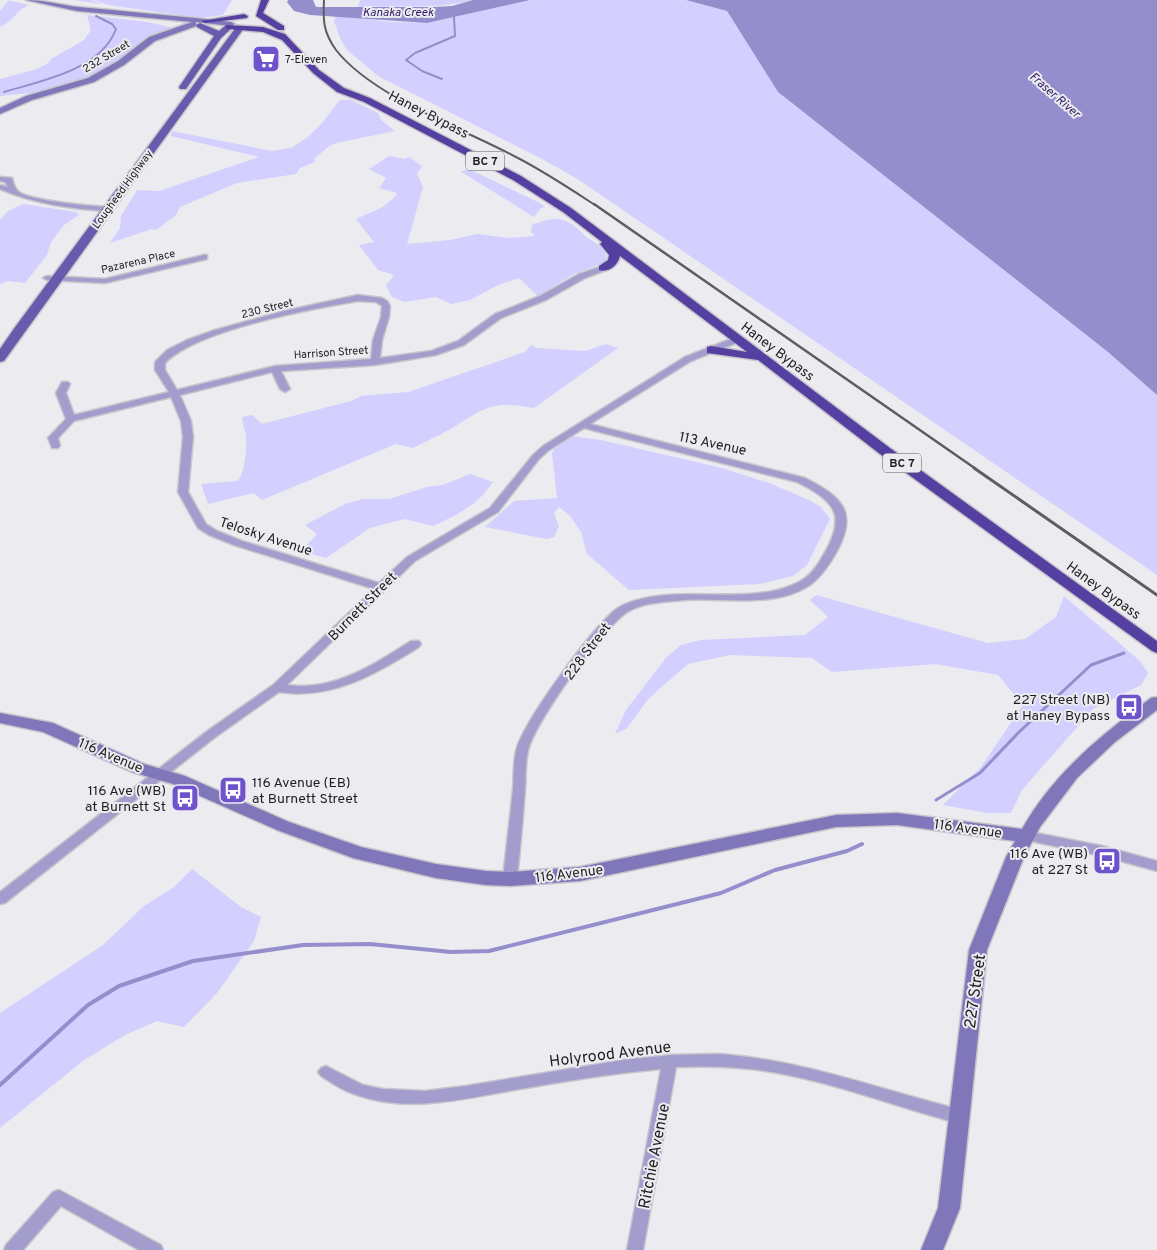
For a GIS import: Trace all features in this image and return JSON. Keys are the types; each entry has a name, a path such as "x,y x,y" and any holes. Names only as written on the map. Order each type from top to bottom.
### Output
{"highway":[{"name":"BC 7","path":"265,0 258,14 281,28"},
{"name":"Lougheed Highway","path":"235,27 250,8"},
{"path":"200,24 235,27"},
{"name":"Haney Bypass","path":"235,27 281,28 295,34 322,66 339,81 365,96 366,100"},
{"name":"Haney Bypass","path":"235,27 260,30 284,37 315,71 340,89 358,99 366,100 517,178 567,210 595,234 760,358 1157,648"},
{"path":"595,234 615,255 613,262 603,268"},
{"path":"603,268 634,268 646,272"},
{"path":"710,350 722,338 720,327"},
{"path":"710,350 760,358"}],"main road":[{"path":"30,0 64,7 200,24 216,32 218,36"},
{"path":"114,12 235,27"},
{"name":"232 Street","path":"0,111 16,103 91,80 127,59 152,40 200,24"},
{"name":"Lougheed Highway","path":"103,209 218,36 235,27"},
{"name":"Lougheed Highway","path":"0,342 52,278 235,27"},
{"path":"0,100 16,103"},
{"name":"Lougheed Highway","path":"0,358 52,278"},
{"name":"227 Street","path":"932,1250 949,1208 978,950 1026,836 1071,774 1109,738 1157,702"},
{"name":"116 Avenue","path":"0,718 47,727 138,768 159,774 283,826 358,853 436,871 510,879 580,874 806,825 836,821 898,819 1026,836"}],"street":[{"path":"2,182 29,199 65,207 103,209"},
{"name":"Pazarena Place","path":"52,278 105,280 204,257"},
{"name":"Harrison Street","path":"72,419 276,369 375,362 433,353 461,343 498,316 542,298 603,268"},
{"name":"230 Street","path":"160,358 174,349 224,330 348,300 369,298 384,303 388,312 379,334 375,362"},
{"name":"Burnett Street","path":"0,899 159,774 277,688 380,587 419,553 494,510 536,457 582,425 688,359 736,340"},
{"name":"Telosky Avenue","path":"160,358 160,370 174,393 186,420 183,492 206,530 238,543 380,587"},
{"path":"276,369 285,388"},
{"path":"54,442 72,419 62,393 65,384"},
{"name":"113 Avenue","path":"582,425 794,477 812,485 833,501"},
{"name":"228 Street","path":"510,879 524,744 538,719 604,627 627,608 658,600 758,596 790,590 804,584 820,570 843,530 842,516 833,501"},
{"path":"277,688 310,690 344,682 389,661 415,644"},
{"name":"116 Avenue","path":"1026,836 1102,850 1157,866"},
{"name":"Holyrood Avenue","path":"326,1072 363,1091 425,1097 475,1092 621,1066 719,1060 789,1069 833,1080 898,1101 958,1116"},
{"name":"Ritchie Avenue","path":"635,1250 670,1062"},
{"path":"12,1250 59,1197 155,1250"}],"shaded area":[{"path":"9,0 29,5 0,27 0,11"},
{"path":"74,0 91,0 104,4"},
{"path":"95,0 232,0 223,15 199,18 109,5"},
{"path":"360,0 473,0 430,6 358,7"},
{"path":"530,0 686,0 727,11 778,92 1108,352 1157,395 1157,575 579,180 544,160 378,76 347,50 334,21 336,15 390,22 427,23"},
{"path":"87,15 147,22 174,28 147,40 90,78 40,92 0,96 0,79 37,69 84,40 91,30"},
{"path":"340,100 351,100 378,113 381,120 395,131 336,143 329,146 314,159 315,162 300,168 296,174 237,183 180,207 176,215 156,230 152,229 110,243 120,228 121,216 137,190 159,191 259,157 171,136 172,131 272,151 291,148 308,137"},
{"path":"389,156 404,159 409,157 422,166 417,174 423,187 407,244 450,240 477,234 511,238 535,236 531,232 532,225 555,219 573,225 586,237 599,245 606,254 606,262 572,275 538,296 519,278 498,285 470,300 451,304 436,297 404,302 392,297 386,286 394,275 378,270 359,245 374,242 356,219 383,207 396,196 397,193 379,188 386,178 369,169"},
{"path":"471,170 545,207 541,208 534,217 460,171"},
{"path":"23,204 76,212 79,215 64,225 51,242 47,255 25,283 8,281 0,284 0,220 8,211"},
{"path":"606,344 618,348 534,408 509,405 491,407 413,448 396,444 262,500 254,493 208,504 201,484 238,481 240,477 244,466 246,448 246,435 242,417 252,415 262,424 351,401 361,396 408,392 525,352 531,345 537,348 585,351"},
{"path":"571,436 601,440 722,468 769,483 821,507 830,519 807,565 793,576 760,584 629,590 587,554 581,532 571,517 559,507 554,513 559,526 554,537 547,539 485,527 514,501 557,498 552,453 557,445"},
{"path":"470,474 493,482 474,503 433,526 405,519 370,528 326,558 301,551 317,534 305,525 345,504 363,499 389,499 427,487 443,485"},
{"path":"816,595 988,643 1025,639 1056,617 1064,596 1140,661 1148,673 1141,685 1093,709 1022,790 1011,813 987,813 943,805 981,767 1023,705 998,675 935,664 832,672 812,658 730,655 688,664 648,699 627,728 615,734 626,710 666,658 681,645 701,640 805,635 828,617 810,600"},
{"path":"192,869 241,907 261,917 254,941 217,993 184,1027 157,1021 125,1035 84,1060 0,1128 0,1013 103,945 144,906 174,887"}],"water":[{"name":"Kanaka Creek","path":"288,0 313,0 316,7 434,7 452,6 473,0 530,0 427,23 310,15 294,11 287,2"},
{"name":"Fraser River","path":"686,0 1157,0 1157,395 1108,352 778,92 727,11"}],"waterway":[{"path":"4,92 68,72 97,55 108,43 116,29 112,24 96,16"},
{"path":"442,79 422,71 406,60 415,53 455,36 454,17"},
{"path":"936,800 980,773 1018,733 1091,665 1124,653"},
{"path":"0,1085 88,1005 119,986 193,961 303,945 370,944 451,952 489,951 721,893 775,870 847,851 862,844"}],"railway":[{"path":"324,0 325,26 328,37 336,50 352,67 395,97 524,161 595,205"},
{"path":"594,204 976,469"},
{"path":"974,468 1157,595"}],"place":[{"name":"7-Eleven","path":"266,59"},
{"name":"227 Street (NB) at Haney Bypass","path":"1129,707"},
{"name":"116 Avenue (EB) at Burnett Street","path":"233,790"},
{"name":"116 Ave (WB) at Burnett St","path":"185,798"},
{"name":"116 Ave (WB) at 227 St","path":"1107,861"}]}
